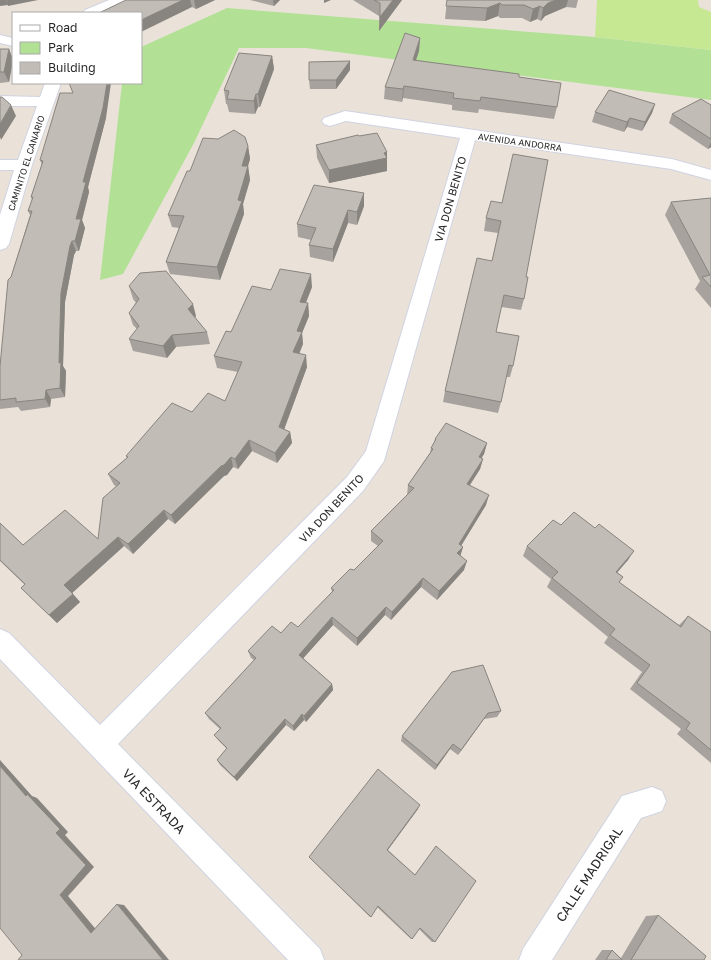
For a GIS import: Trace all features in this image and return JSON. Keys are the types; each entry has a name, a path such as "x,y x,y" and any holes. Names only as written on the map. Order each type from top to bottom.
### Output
{"street":[{"path":"92,12 120,0"},
{"path":"0,39 12,42"},
{"name":"CAMINITO EL CANARIO","path":"0,244 24,165 54,84"},
{"path":"0,101 46,102"},
{"name":"AVENIDA ANDORRA","path":"330,121 345,116 672,164 711,175"},
{"name":"VIA DON BENITO","path":"99,745 355,484 376,456 470,134"},
{"path":"0,165 24,165"},
{"name":"VIA ESTRADA","path":"0,641 99,745 309,960"},
{"name":"CALLE MADRIGAL","path":"534,960 632,806 652,801"}],"green space":[{"path":"597,0 698,0 699,7 711,12 711,50 595,37"},
{"path":"227,8 595,37 711,50 711,100 306,48 239,48 194,143 123,274 100,280 122,84 142,84 142,47"}],"building":[{"path":"126,0 183,0 142,20 142,12 101,12"},
{"path":"374,0 393,0 380,17 380,3"},
{"path":"447,0 556,0 548,3 543,8 540,6 533,9 524,5 502,5 500,3 487,8 446,6"},
{"path":"405,33 420,38 413,60 519,74 519,77 561,83 557,107 481,97 480,101 453,98 454,93 404,86 403,89 385,87"},
{"path":"0,49 9,49 4,72 0,72"},
{"path":"239,53 272,56 254,101 227,99 229,91 224,90"},
{"path":"350,61 336,80 309,80 309,62"},
{"path":"69,84 107,84 103,108 83,182 86,182 76,219 81,219 75,241 72,241 70,246 61,293 59,363 61,362 60,388 46,390 45,399 16,402 16,398 0,400 0,366 8,280 11,277 32,211 28,211 33,197 31,197 43,161 40,160 60,93 73,93"},
{"path":"609,90 655,104 645,122 630,118 627,122 595,112"},
{"path":"0,97 11,105 0,124"},
{"path":"701,99 711,105 711,139 672,114"},
{"path":"234,130 245,137 248,146 242,166 248,166 238,200 242,201 217,267 166,262 184,216 168,215 187,171 190,171 203,138 218,139"},
{"path":"377,133 387,152 384,153 387,158 329,170 316,145 358,135"},
{"path":"513,154 548,160 526,277 528,277 524,299 504,295 496,332 519,336 513,366 509,365 501,402 445,391 477,258 492,261 501,221 486,218 491,201 502,203"},
{"path":"314,185 364,193 357,212 348,210 333,249 309,245 316,228 297,224"},
{"path":"711,198 711,287 702,277 710,275 671,202"},
{"path":"280,269 311,274 300,302 308,303 297,331 302,332 293,352 306,355 279,427 290,432 275,453 249,440 235,459 231,457 171,515 164,510 128,544 118,537 64,585 73,594 49,615 21,588 25,584 0,560 0,523 23,545 65,510 98,539 103,498 120,483 108,474 128,457 126,456 172,403 192,412 208,393 225,401 242,362 214,356 226,331 231,332 252,286 271,290"},
{"path":"166,271 193,304 188,309 207,332 172,335 163,346 129,339 139,326 129,313 139,299 129,286 140,273"},
{"path":"446,423 487,443 479,457 483,459 467,484 489,495 459,544 463,547 457,553 467,561 439,591 423,578 392,612 386,607 357,638 332,617 299,655 332,684 304,716 302,714 293,726 285,719 234,777 217,760 227,748 214,735 221,728 205,713 256,658 248,651 272,626 281,633 291,622 298,627 334,590 331,588 350,569 354,570 383,541 371,531 414,488 408,485 433,449 431,448 435,439"},
{"path":"574,512 595,528 599,524 634,551 616,572 623,577 619,582 681,627 688,616 711,632 711,750 686,729 690,723 637,683 650,665 610,635 615,629 552,578 558,572 527,546 553,520 561,525"},
{"path":"483,665 501,711 488,713 461,750 453,744 437,765 402,736 452,672"},
{"path":"0,766 26,796 27,794 60,829 56,833 86,865 60,895 91,933 117,904 163,960 18,960 22,955 0,928"},
{"path":"378,769 420,805 387,850 415,875 436,846 476,881 435,942 420,928 412,939 378,906 371,917 309,857"},
{"path":"658,915 706,956 704,960 631,960"},
{"path":"612,950 622,960 606,960"}]}
